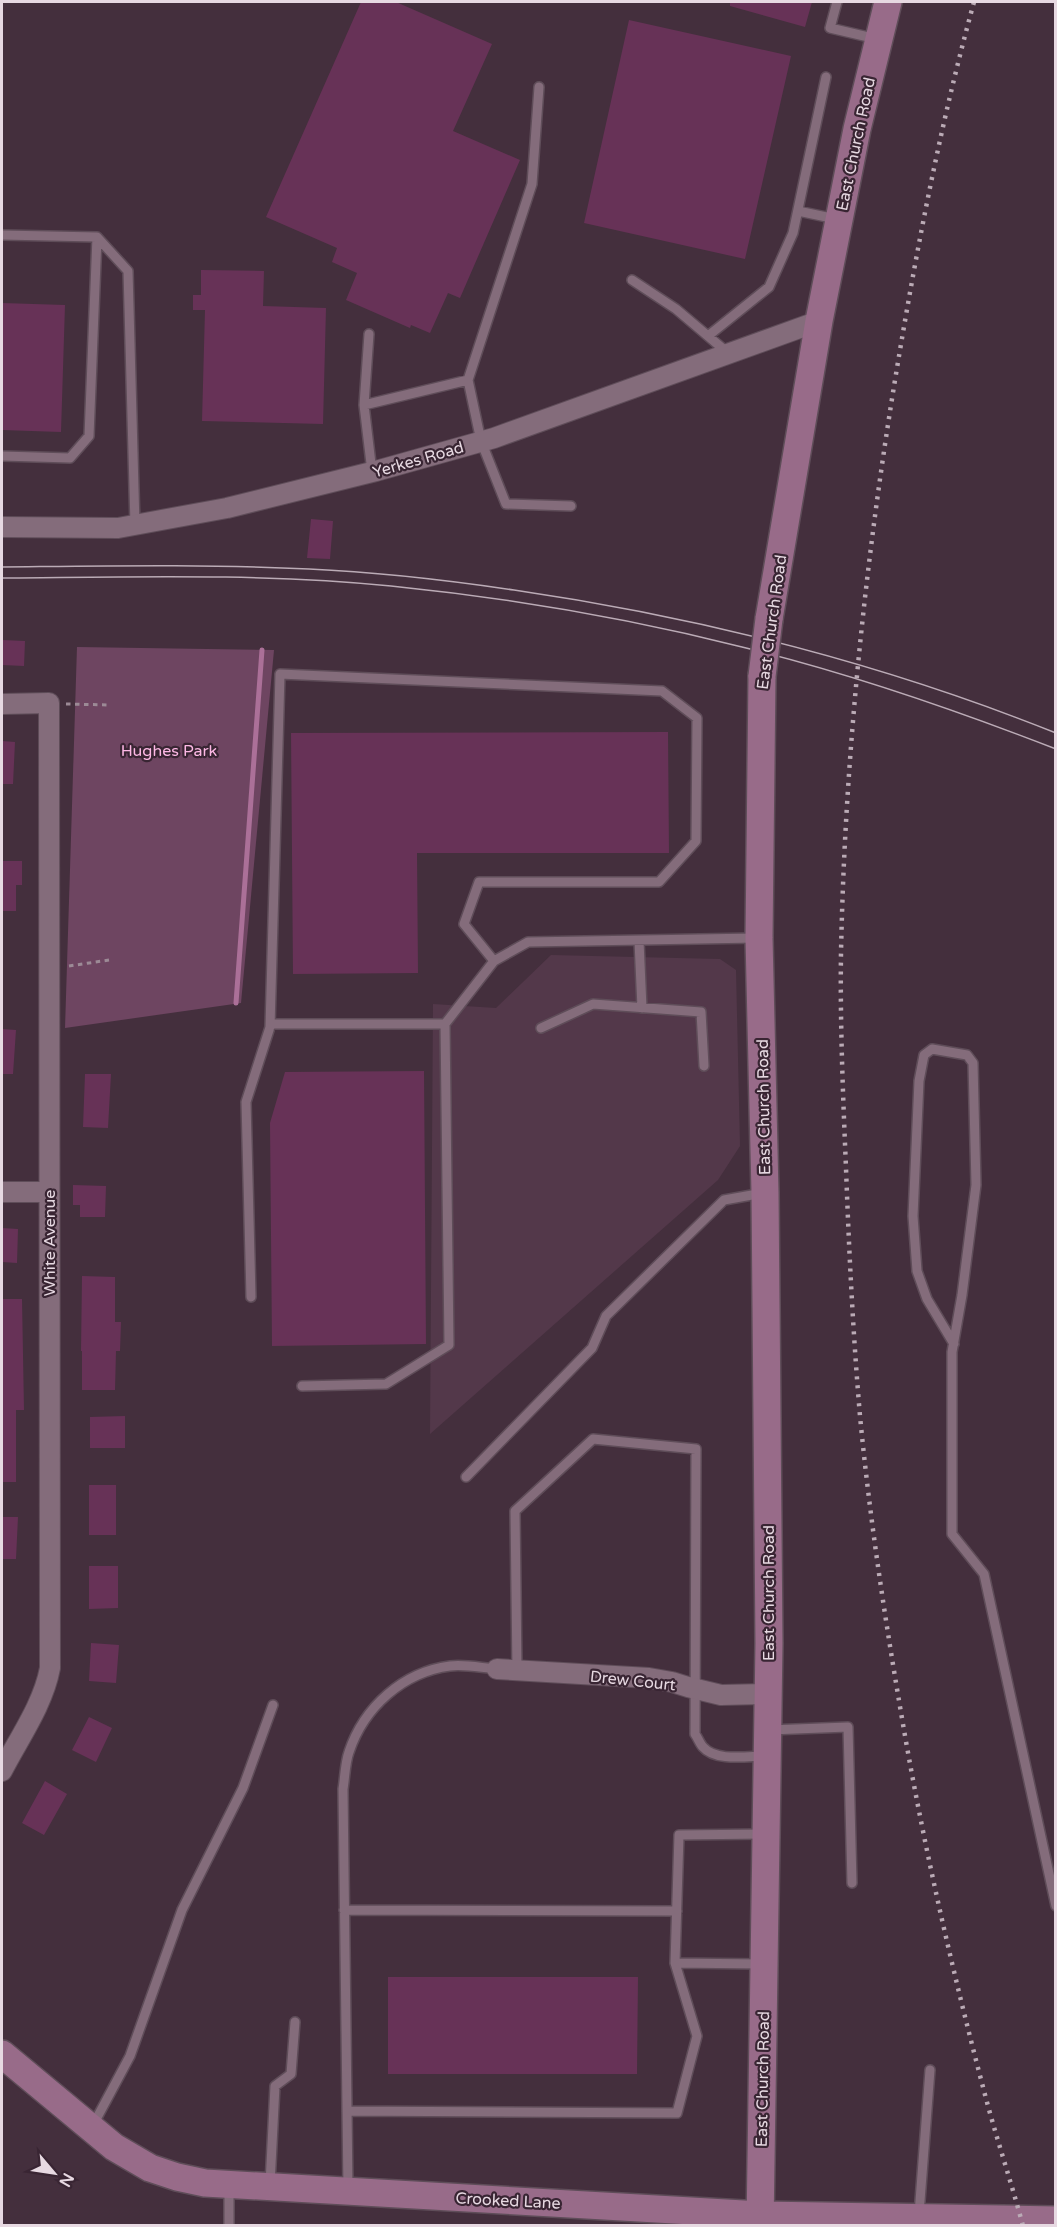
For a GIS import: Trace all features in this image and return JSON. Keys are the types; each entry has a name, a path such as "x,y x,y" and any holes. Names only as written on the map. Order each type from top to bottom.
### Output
{"street":[{"name":"East Church Road","path":"760,2220 767,1743 765,1192 759,938 762,676 769,619 819,321 857,129 888,2"},
{"name":"Yerkes Road","path":"2,527 118,528 226,508 372,472 481,441 819,321"},
{"path":"2,704 49,703"},
{"name":"White Avenue","path":"2,1771 39,1703 47,1684 50,1668 49,703"},
{"path":"2,1192 49,1192"},
{"name":"Drew Court","path":"497,1670 649,1678 721,1695 767,1694"},
{"name":"Crooked Lane","path":"2,2054 114,2147 150,2168 196,2181 760,2220 919,2217 1056,2220"}],"lane":[{"path":"837,2 830,28 878,39"},
{"path":"708,336 769,286 793,233 826,77"},
{"path":"539,87 531,184 468,380 481,441 506,504 571,506"},
{"path":"798,211 839,219"},
{"path":"2,235 97,237 128,271 135,525"},
{"path":"2,456 70,458 89,436 97,237"},
{"path":"632,280 676,309 728,353"},
{"path":"369,334 364,405 372,472"},
{"path":"364,405 468,380"},
{"path":"251,1297 246,1102 270,1027 280,674 662,691 697,718 696,841 659,882 479,882 464,924 494,961"},
{"path":"302,1386 386,1384 449,1345 445,1024 494,961 528,942 759,938"},
{"path":"639,940 642,1008"},
{"path":"541,1028 593,1004 701,1012 704,1066"},
{"path":"270,1027 271,1024 445,1024"},
{"path":"954,1344 927,1299 917,1270 913,1216 919,1081 924,1055 932,1049 967,1055 973,1063 976,1185 954,1344 952,1534 984,1575 1056,1906"},
{"path":"466,1477 592,1348 606,1316 724,1200 765,1192"},
{"path":"517,1671 515,1511 593,1439 696,1449 695,1734 704,1748 712,1754 723,1756 767,1743 848,1726 852,1883"},
{"path":"348,2191 343,1789 348,1754 363,1721 386,1694 417,1675 451,1666 497,1670"},
{"path":"91,2130 130,2056 182,1910 243,1788 273,1705"},
{"path":"347,2111 677,2113 696,2036 675,1963 679,1835 765,1834"},
{"path":"344,1910 677,1911"},
{"path":"675,1963 763,1964"},
{"path":"269,2187 275,2086 291,2074 295,2022"},
{"path":"919,2217 930,2070"},
{"path":"229,2184 229,2226"}],"path":[{"path":"49,703 111,705"},
{"path":"49,969 109,960"}],"shaded area":[{"path":"551,955 720,959 736,970 740,1146 718,1180 430,1434 433,1004 496,1008"}],"green space":[{"name":"Hughes Park","path":"77,647 274,650 241,1003 65,1028"}],"building":[{"path":"361,2 396,2 492,44 453,131 520,160 460,298 448,293 430,333 411,325 410,328 346,300 357,273 332,262 337,248 266,217"},
{"path":"730,2 812,2 805,27 730,6"},
{"path":"629,20 791,56 745,259 584,223"},
{"path":"201,270 264,271 263,306 326,308 323,424 202,421 205,310 193,310 193,295 201,295"},
{"path":"2,303 65,305 61,432 2,430"},
{"path":"311,519 333,521 330,559 307,558"},
{"path":"2,640 25,641 24,666 2,665"},
{"path":"668,732 669,853 417,853 418,973 293,974 291,733"},
{"path":"2,741 15,742 13,784 2,784"},
{"path":"2,861 22,861 22,885 16,885 16,911 2,911"},
{"path":"2,1029 16,1030 13,1074 2,1074"},
{"path":"424,1071 426,1344 272,1346 270,1123 285,1072"},
{"path":"85,1074 111,1074 108,1128 83,1127"},
{"path":"73,1185 106,1186 105,1217 80,1217 80,1205 73,1205"},
{"path":"2,1228 18,1229 17,1263 2,1262"},
{"path":"82,1276 115,1277 115,1322 121,1322 120,1351 116,1351 115,1390 82,1390"},
{"path":"2,1299 22,1299 24,1410 16,1410 16,1482 2,1482"},
{"path":"125,1416 125,1448 90,1448 90,1417"},
{"path":"89,1485 116,1485 116,1535 89,1535"},
{"path":"2,1517 18,1517 16,1559 2,1559"},
{"path":"89,1566 118,1566 118,1608 89,1609"},
{"path":"91,1643 119,1645 116,1683 89,1681"},
{"path":"89,1717 112,1728 96,1762 72,1750"},
{"path":"45,1781 67,1794 44,1835 22,1823"},
{"path":"388,1977 638,1977 637,2074 388,2074"}],"waterway":[{"path":"236,1003 262,650"}],"tram line":[{"path":"2,567 271,567 361,572 514,590 652,614 789,645 924,685 1056,733"},
{"path":"2,578 294,579 391,586 524,603 612,618 782,657 900,693 1056,749"}],"railway":[{"path":"974,2 941,134 923,222 887,430 867,579 847,803 841,953 841,1033 848,1230 860,1416 885,1613 913,1778 942,1919 988,2106 1023,2226"}]}
